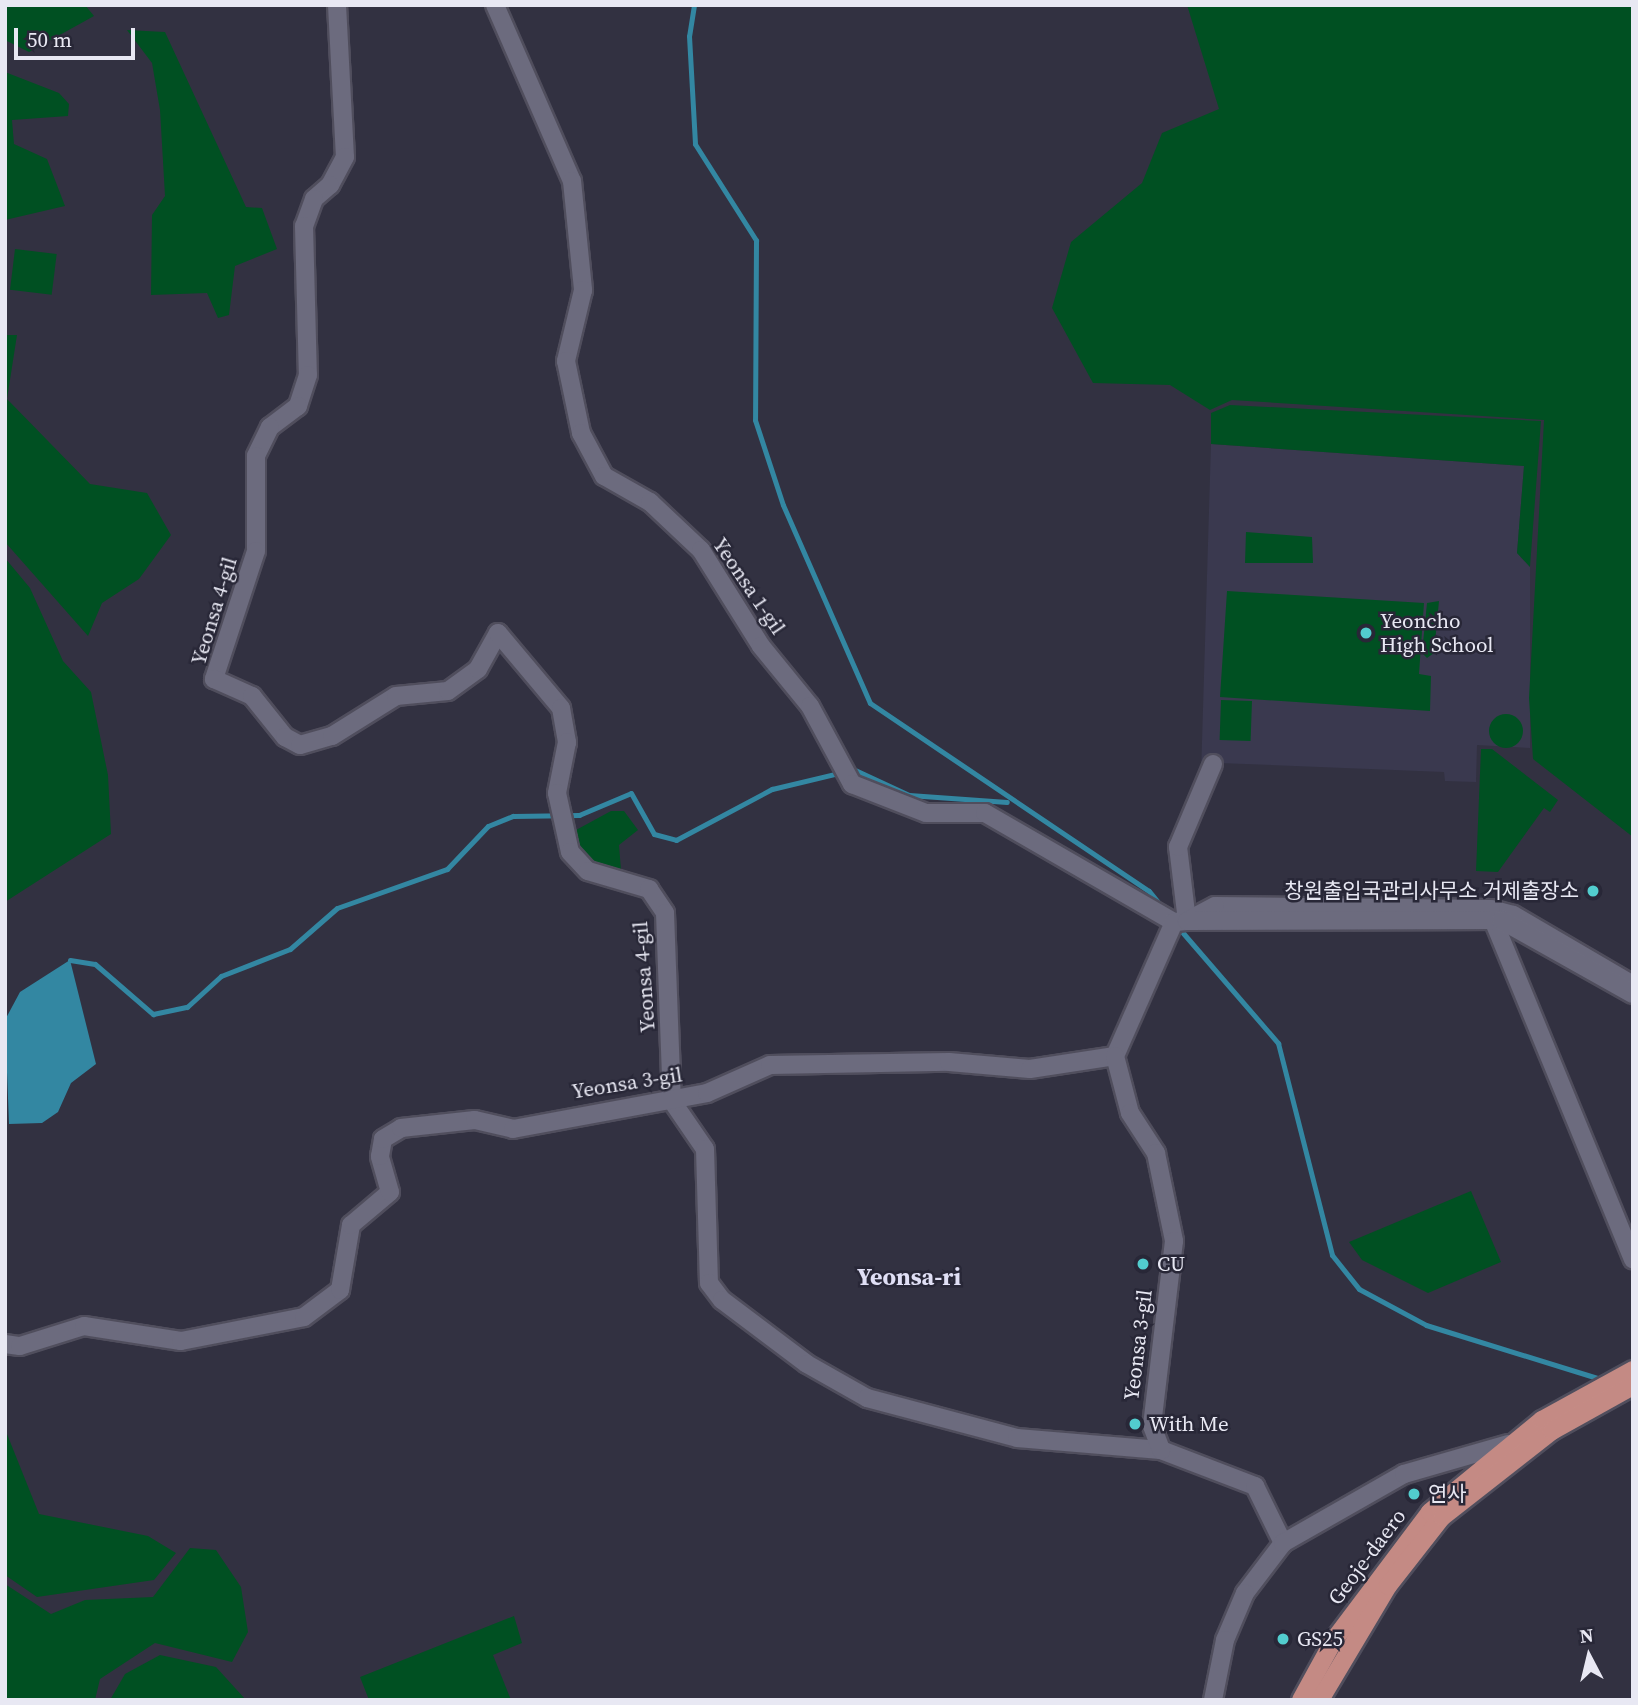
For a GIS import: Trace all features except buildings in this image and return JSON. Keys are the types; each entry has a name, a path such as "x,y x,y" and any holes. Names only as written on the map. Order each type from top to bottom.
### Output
{"main road":[{"name":"Geoje-daero","path":"1301,1700 1340,1630 1430,1512 1508,1444 1592,1391 1631,1376"},
{"name":"Geoje-daero","path":"1320,1700 1388,1586 1442,1517 1508,1462 1615,1395 1631,1376"}],"street":[{"name":"Yeonsa 4-gil","path":"337,5 345,157 330,186 314,199 304,226 308,375 298,407 270,427 256,456 256,551 214,679 252,696 285,737 300,744 332,736 396,696 448,691 478,669 498,633 561,708 567,742 557,793 570,852 588,871 649,889 665,913 672,1101"},
{"name":"Yeonsa 1-gil","path":"495,5 572,181 583,290 566,361 581,433 604,476 650,502 701,550 761,646 810,706 852,783 926,813 985,813 1156,912 1181,921"},
{"path":"1115,1056 1181,921 1178,847 1213,764"},
{"path":"1181,921 1491,913 1513,915 1633,985"},
{"path":"1491,913 1633,994"},
{"path":"1491,913 1633,1260"},
{"name":"Yeonsa 3-gil","path":"5,1344 20,1346 84,1326 181,1341 304,1317 340,1290 351,1225 390,1192 382,1147 401,1128 475,1120 513,1129 573,1113 672,1101 771,1065 949,1062 1030,1069 1115,1056 1130,1113 1156,1153 1174,1241 1152,1426 1161,1450"},
{"path":"672,1101 705,1149 703,1246 709,1283 722,1300 807,1364 867,1398 1017,1438 1161,1450 1255,1486 1283,1543"},
{"path":"1213,1700 1225,1640 1245,1593 1283,1543 1404,1474 1508,1444"}],"shaded area":[{"name":"Yeoncho High School","path":"1211,444 1524,466 1517,553 1530,567 1530,748 1477,745 1476,782 1445,781 1444,772 1219,763 1201,775"}],"green space":[{"path":"5,5 85,5 94,16 29,52 5,40"},
{"path":"1187,5 1633,5 1633,837 1533,759 1529,698 1544,420 1232,400 1210,410 1170,385 1093,383 1052,308 1071,242 1142,183 1162,133 1219,109"},
{"path":"127,30 165,32 246,207 262,208 277,249 235,266 229,315 218,318 207,293 151,295 152,215 165,196 160,110 152,63"},
{"path":"5,72 59,93 69,104 68,116 12,120 14,144 47,159 65,206 5,220"},
{"path":"15,249 57,254 52,295 10,290"},
{"path":"5,335 17,335 7,399 90,484 147,493 171,535 139,579 102,603 88,636 5,542"},
{"path":"1230,405 1541,421 1530,567 1517,553 1524,466 1211,444 1211,413"},
{"path":"1246,532 1312,537 1313,563 1245,563"},
{"path":"5,558 30,588 63,661 91,692 108,775 111,834 5,902"},
{"path":"1227,591 1424,603 1419,674 1431,676 1430,711 1220,697"},
{"path":"1439,601 1434,653 1427,658 1422,653 1427,603"},
{"path":"1221,700 1252,701 1251,741 1220,740"},
{"path":"1506,714 1518,719 1523,731 1518,743 1506,748 1494,743 1489,731 1494,719"},
{"path":"1481,749 1492,749 1558,800 1550,812 1544,808 1498,872 1476,871"},
{"path":"611,811 624,811 638,830 619,845 621,870 595,866 579,847 576,830"},
{"path":"1471,1191 1501,1262 1428,1293 1362,1260 1349,1242"},
{"path":"5,1429 39,1514 148,1536 176,1553 154,1580 37,1597 5,1575"},
{"path":"190,1548 216,1550 241,1587 248,1632 232,1662 155,1643 100,1679 95,1700 5,1700 5,1584 51,1614 85,1600 153,1597"},
{"path":"514,1616 522,1643 493,1655 511,1700 369,1700 360,1677"},
{"path":"160,1655 216,1667 246,1700 110,1700 125,1674"}],"water":[{"path":"70,960 96,1064 71,1083 58,1112 42,1123 9,1124 5,1020 20,992"}],"waterway":[{"path":"694,5 689,36 695,144 756,240 755,420 783,505 870,703 1149,891 1162,907"},
{"path":"855,770 909,795 1007,802"},
{"path":"70,960 95,964 153,1014 187,1007 221,976 290,949 337,908 447,869 488,826 513,816 579,815 631,793 654,834 676,840 772,789 835,774"},
{"path":"1177,926 1278,1043 1332,1255 1359,1289 1426,1325 1604,1380"}],"place":[{"name":"Yeoncho High School","path":"1366,633"},
{"name":"창원출입국관리사무소 거제출장소","path":"1593,891"},
{"name":"CU","path":"1143,1264"},
{"name":"With Me","path":"1135,1424"},
{"name":"연사","path":"1414,1494"},
{"name":"GS25","path":"1283,1639"}],"district":[{"name":"Yeonsa-ri","path":"909,1277"}]}
